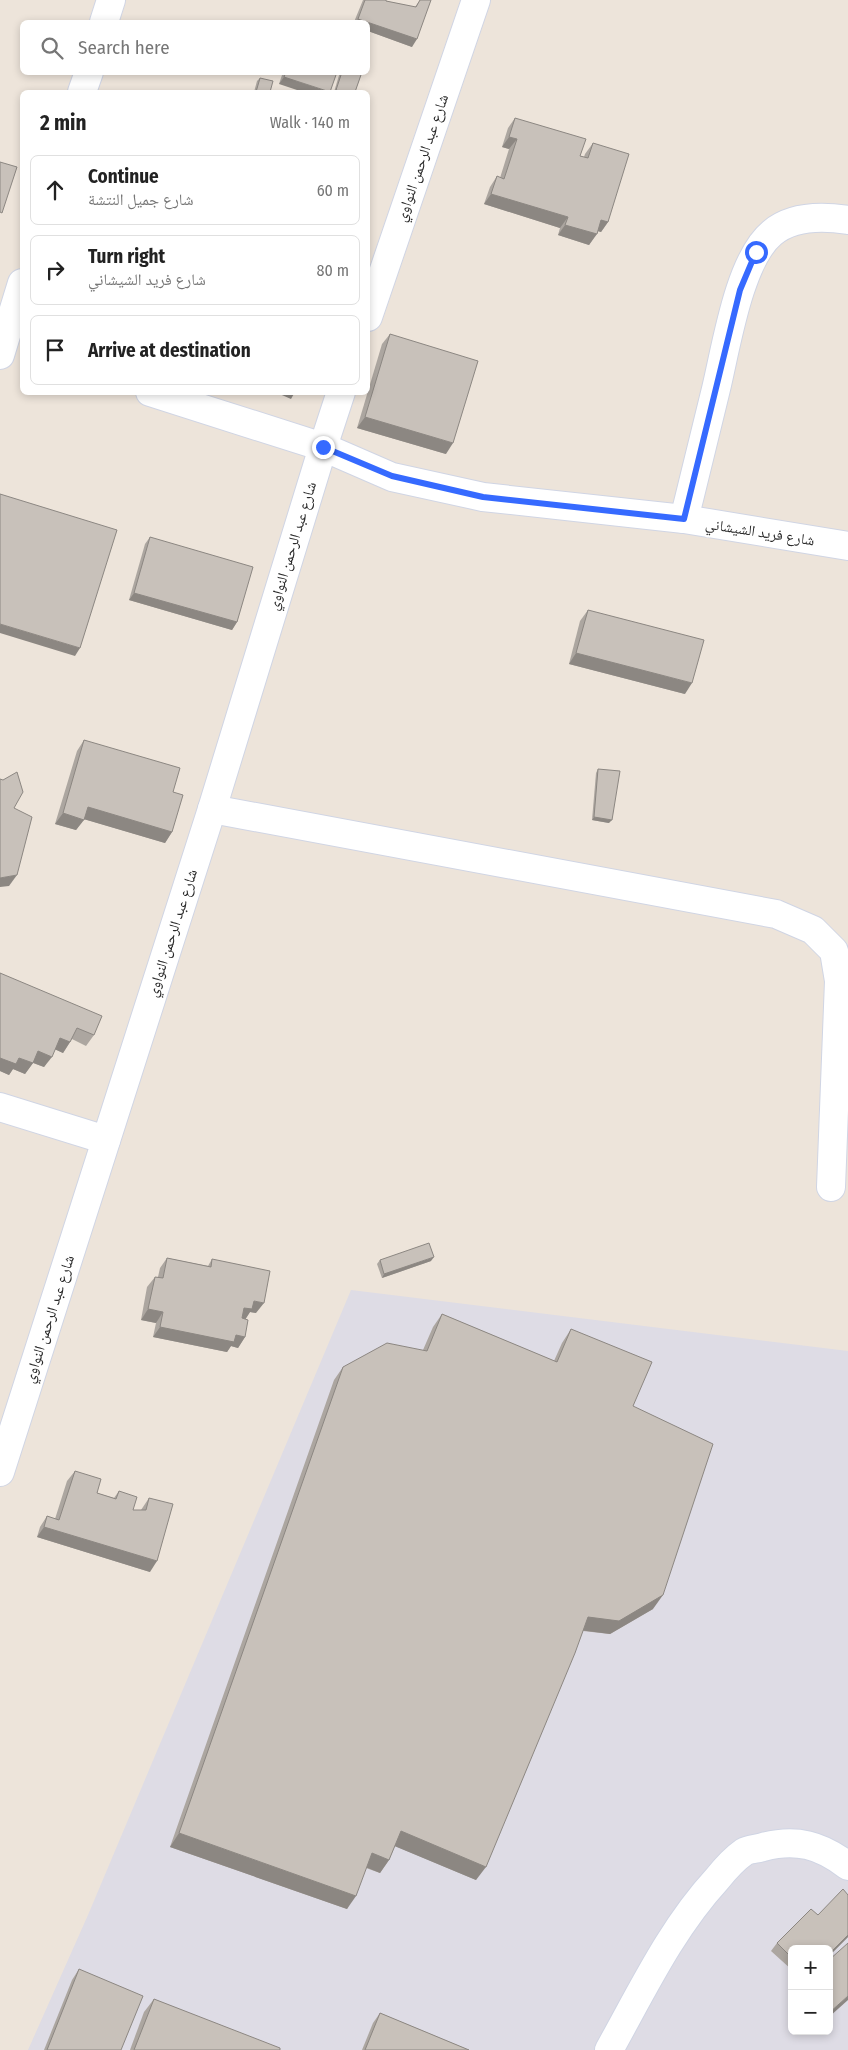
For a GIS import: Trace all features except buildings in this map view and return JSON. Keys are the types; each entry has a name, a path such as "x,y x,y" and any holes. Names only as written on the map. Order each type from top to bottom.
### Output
{"street":[{"path":"105,20 111,0"},
{"name":"شارع عبد الرحمن النواوي","path":"370,311 476,0"},
{"path":"83,90 88,75"},
{"path":"684,519 740,290 756,252 771,234 792,221 831,218 848,220"},
{"path":"8,351 20,293"},
{"name":"شارع فريد الشيشاني","path":"159,395 323,447 392,476 483,497 684,519 848,546"},
{"name":"شارع عبد الرحمن النواوي","path":"0,1472 212,809 323,447 341,395"},
{"path":"212,809 776,914 813,930 834,952 840,981 831,1187"},
{"path":"0,1107 106,1140"},
{"path":"609,2050 664,1949 700,1896 728,1866 745,1852 776,1844 806,1844 831,1853 848,1866"}],"shaded area":[{"path":"351,1290 848,1351 848,2050 28,2050 88,1915"}],"route":[{"path":"323,447 392,476 483,497 684,519 740,290 756,252"}]}
